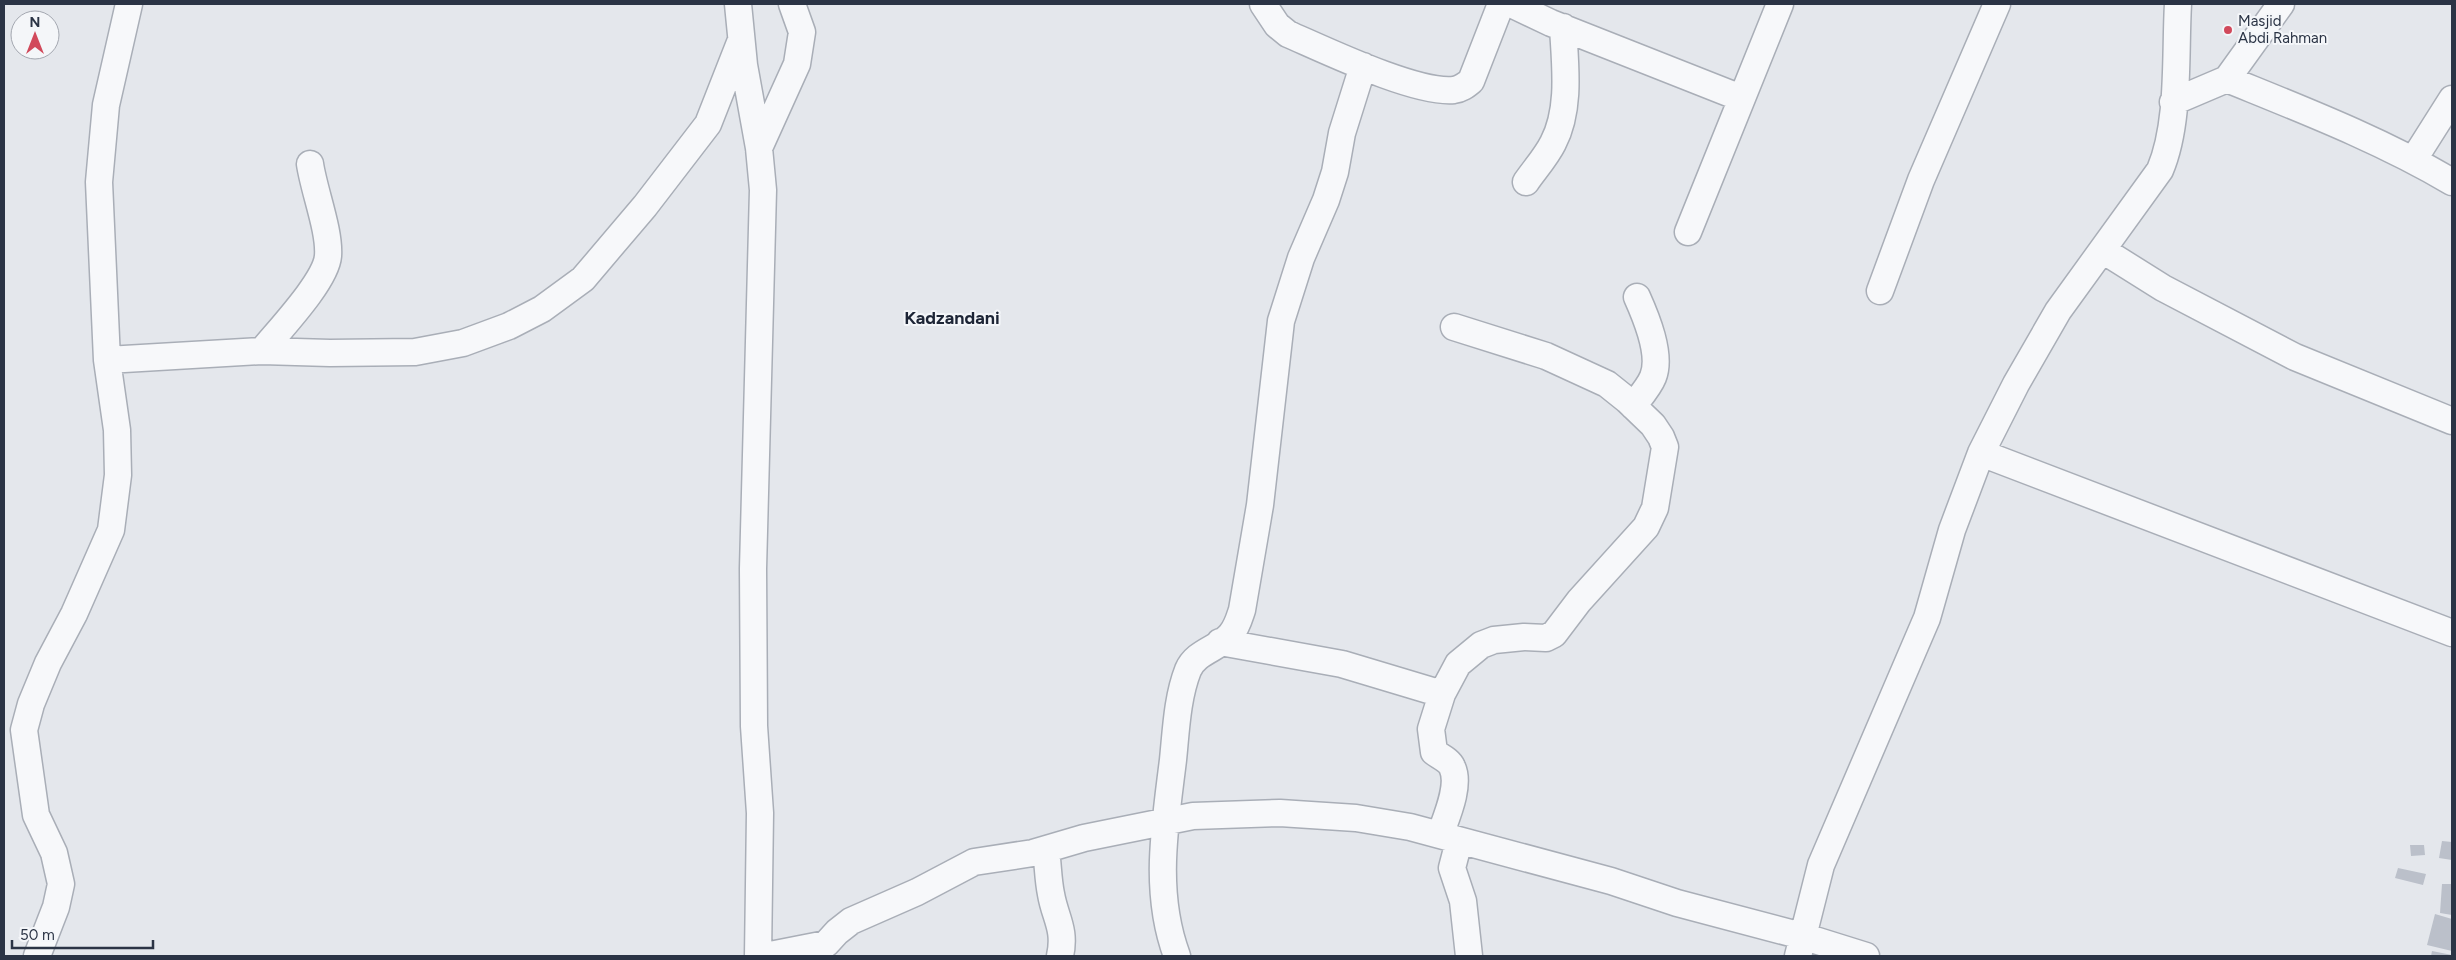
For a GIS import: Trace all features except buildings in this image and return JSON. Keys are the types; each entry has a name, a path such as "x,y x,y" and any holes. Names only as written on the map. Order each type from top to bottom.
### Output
{"street":[{"path":"37,956 56,907 61,884 54,852 36,815 24,730 31,704 48,663 74,614 111,530 118,475 117,430 107,360 99,182 106,105 129,4"},
{"path":"738,4 759,148 763,190 753,569 754,726 760,813 758,956"},
{"path":"759,148 797,64 802,32 792,4"},
{"path":"1263,4 1277,25 1288,34 1404,81 1440,89 1462,88 1471,81 1501,4"},
{"path":"1512,4 1557,18 1741,98"},
{"path":"1688,232 1780,4"},
{"path":"1880,291 1921,180 1997,4"},
{"path":"1800,946 1821,865 1927,618 1952,530 1981,453 2016,384 2058,311 2104,251 2160,170 2167,153 2172,128 2178,4"},
{"path":"2173,102 2227,79 2281,4"},
{"path":"1526,182 1553,143 1561,120 1565,83 1557,18"},
{"path":"107,360 262,351 330,353 415,352 462,343 509,326 542,309 583,280 645,206 708,124 742,39"},
{"path":"1177,956 1167,920 1162,884 1164,823 1181,696 1188,670 1194,659 1230,636 1237,625 1242,610 1260,505 1281,321 1301,258 1331,186 1342,133 1363,66"},
{"path":"2227,79 2414,159 2452,182"},
{"path":"2414,159 2452,99"},
{"path":"262,351 308,296 328,257 327,240 310,164"},
{"path":"2104,251 2163,288 2296,357 2452,421"},
{"path":"1633,406 1653,378 1655,371 1651,329 1637,297"},
{"path":"1454,327 1546,356 1577,372 1607,384 1633,406 1661,437 1664,447 1655,508 1646,527 1590,589 1554,634 1546,638 1524,637 1486,642 1458,664 1442,694 1431,729 1431,742 1434,752 1452,766 1454,775 1450,808 1452,868 1464,902 1469,956"},
{"path":"1981,453 2452,633"},
{"path":"1220,642 1342,664 1442,694"},
{"path":"765,956 826,944 837,932 852,921 917,892 967,865 1046,850 1084,838 1208,814 1280,813 1380,822 1450,838 1611,881 1800,946 1866,956"},
{"path":"1046,850 1051,896 1060,923 1062,940 1060,956"}],"place":[{"name":"Masjid Abdi Rahman","path":"2228,30"}],"district":[{"name":"Kadzandani","path":"952,318"}]}
